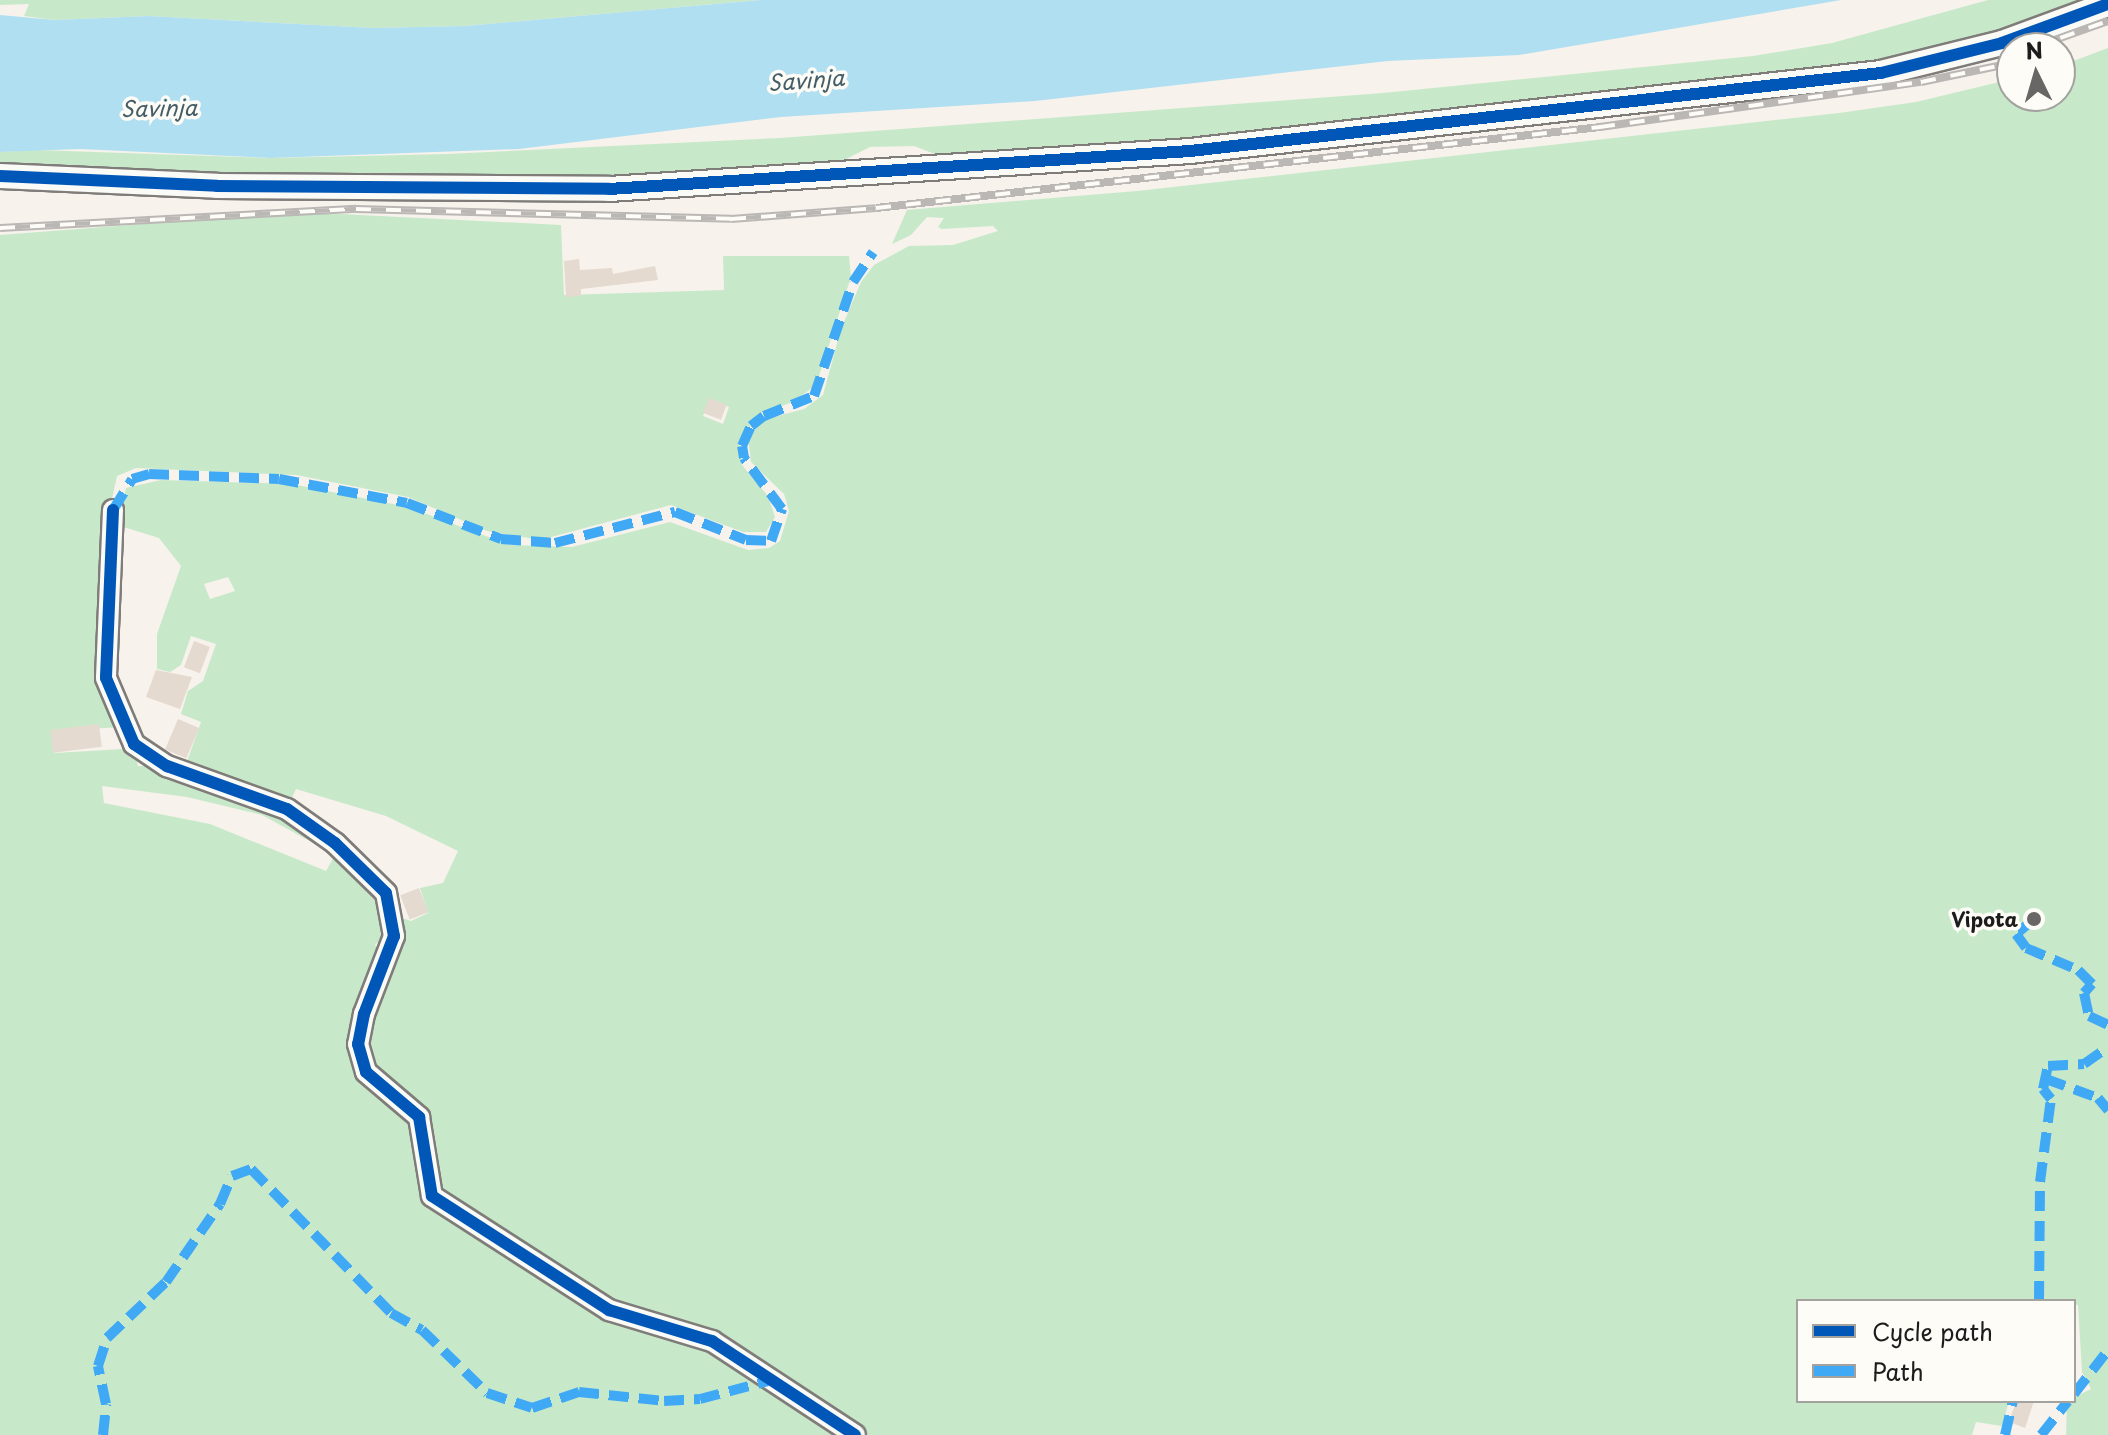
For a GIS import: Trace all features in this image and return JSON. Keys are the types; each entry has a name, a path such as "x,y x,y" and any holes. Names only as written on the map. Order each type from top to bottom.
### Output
{"street":[{"path":"0,176 217,186 609,189 1190,151 1881,73 2002,43 2108,4"},
{"path":"113,510 106,678 134,744 167,766 287,809 335,843 386,893 394,936 364,1014 358,1044 366,1072 419,1117 432,1196 609,1310 712,1341 855,1435"}],"green space":[{"path":"0,0 761,0 465,26 373,28 149,16 55,20 24,16 29,4 0,5"},
{"path":"1988,0 2101,0 1924,58 1921,49 1908,52 1907,61 1169,140 945,158 914,146 870,147 840,162 608,181 0,171 0,152 36,150 271,158 447,154 780,138 1383,93 1753,56 1832,43"},
{"path":"2108,48 2108,1435 2066,1435 2067,1403 2076,1403 2076,1396 2091,1389 2082,1372 2076,1299 1796,1299 1796,1403 2008,1403 2002,1426 1976,1422 1972,1435 0,1435 0,235 300,212 561,225 564,295 724,290 723,256 849,256 851,277 816,385 793,402 761,413 739,441 742,465 768,496 775,517 766,532 743,532 671,505 540,540 487,531 408,497 296,475 136,468 117,476 109,513 104,675 122,727 54,731 55,753 123,749 135,755 138,766 154,766 276,808 346,854 383,892 394,918 390,935 375,944 382,961 360,1018 362,1051 417,1119 433,1205 441,1208 424,1117 375,1063 365,1024 402,918 411,921 428,913 420,888 443,883 458,851 386,816 296,789 287,808 280,804 284,797 277,793 273,801 184,770 201,722 181,714 188,691 203,681 216,644 191,636 181,665 170,672 157,669 157,634 181,566 159,538 117,525 126,488 161,480 292,484 408,507 510,545 572,547 670,522 748,550 769,548 780,541 789,511 784,494 751,462 748,438 763,420 804,409 823,395 841,329 861,282 874,265 909,246 953,245 998,231 993,226 942,229 938,227 944,218 927,217 911,235 892,244 907,210 1137,191 1916,102 1996,83 1996,112 2076,112 2076,60","holes":["710,399 729,407 723,424 703,416","228,577 235,591 210,599 204,584","102,786 187,797 262,815 335,855 326,871 210,824 104,803"]}],"water":[{"name":"Savinja","path":"761,0 1841,0 1519,55 1388,61 1035,101 781,117 519,149 271,158 80,149 0,152 0,15 55,20 149,16 373,28 465,26"}],"building":[{"path":"579,259 580,270 612,268 613,274 655,266 658,280 581,289 581,296 566,297 564,261"},
{"path":"709,398 727,405 721,420 703,413"},
{"path":"194,641 210,647 200,673 184,667"},
{"path":"156,670 192,677 180,709 146,697"},
{"path":"178,719 199,728 186,758 165,749"},
{"path":"99,724 102,747 53,753 50,730"},
{"path":"419,888 428,912 410,919 400,895"},
{"path":"2015,1403 2033,1403 2025,1428 2009,1422"}],"railway":[{"path":"2076,32 2108,21"},
{"path":"0,228 356,209 731,219 876,208 1600,127 1921,82 1996,66"}],"marked path":[{"path":"113,510 132,479 149,474 279,479 407,503 501,539 555,543 675,512 746,540 771,541 782,509 744,458 742,446 751,426 764,416 814,396 853,282 873,252"},
{"path":"2034,919 2016,934 2026,948 2078,970 2092,984 2084,993 2089,1016 2108,1025"},
{"path":"2039,1299 2040,1182 2051,1099 2043,1089 2048,1066 2084,1064 2108,1047"},
{"path":"2046,1079 2098,1098 2108,1110"},
{"path":"103,1435 106,1404 98,1366 107,1338 166,1282 220,1204 232,1176 251,1169 391,1313 422,1330 487,1393 532,1408 579,1392 664,1401 700,1399 768,1381"},
{"path":"2076,1391 2108,1350"},
{"path":"2005,1435 2013,1403"},
{"path":"2041,1435 2066,1403"}],"cycle path":[{"path":"0,176 217,186 609,189 1190,151 1881,73 2002,43 2108,4"},
{"path":"113,510 106,678 134,744 167,766 287,809 335,843 386,893 394,936 364,1014 358,1044 366,1072 419,1117 432,1196 609,1310 712,1341 855,1435"}],"place":[{"name":"Vipota","path":"2034,919"}]}
